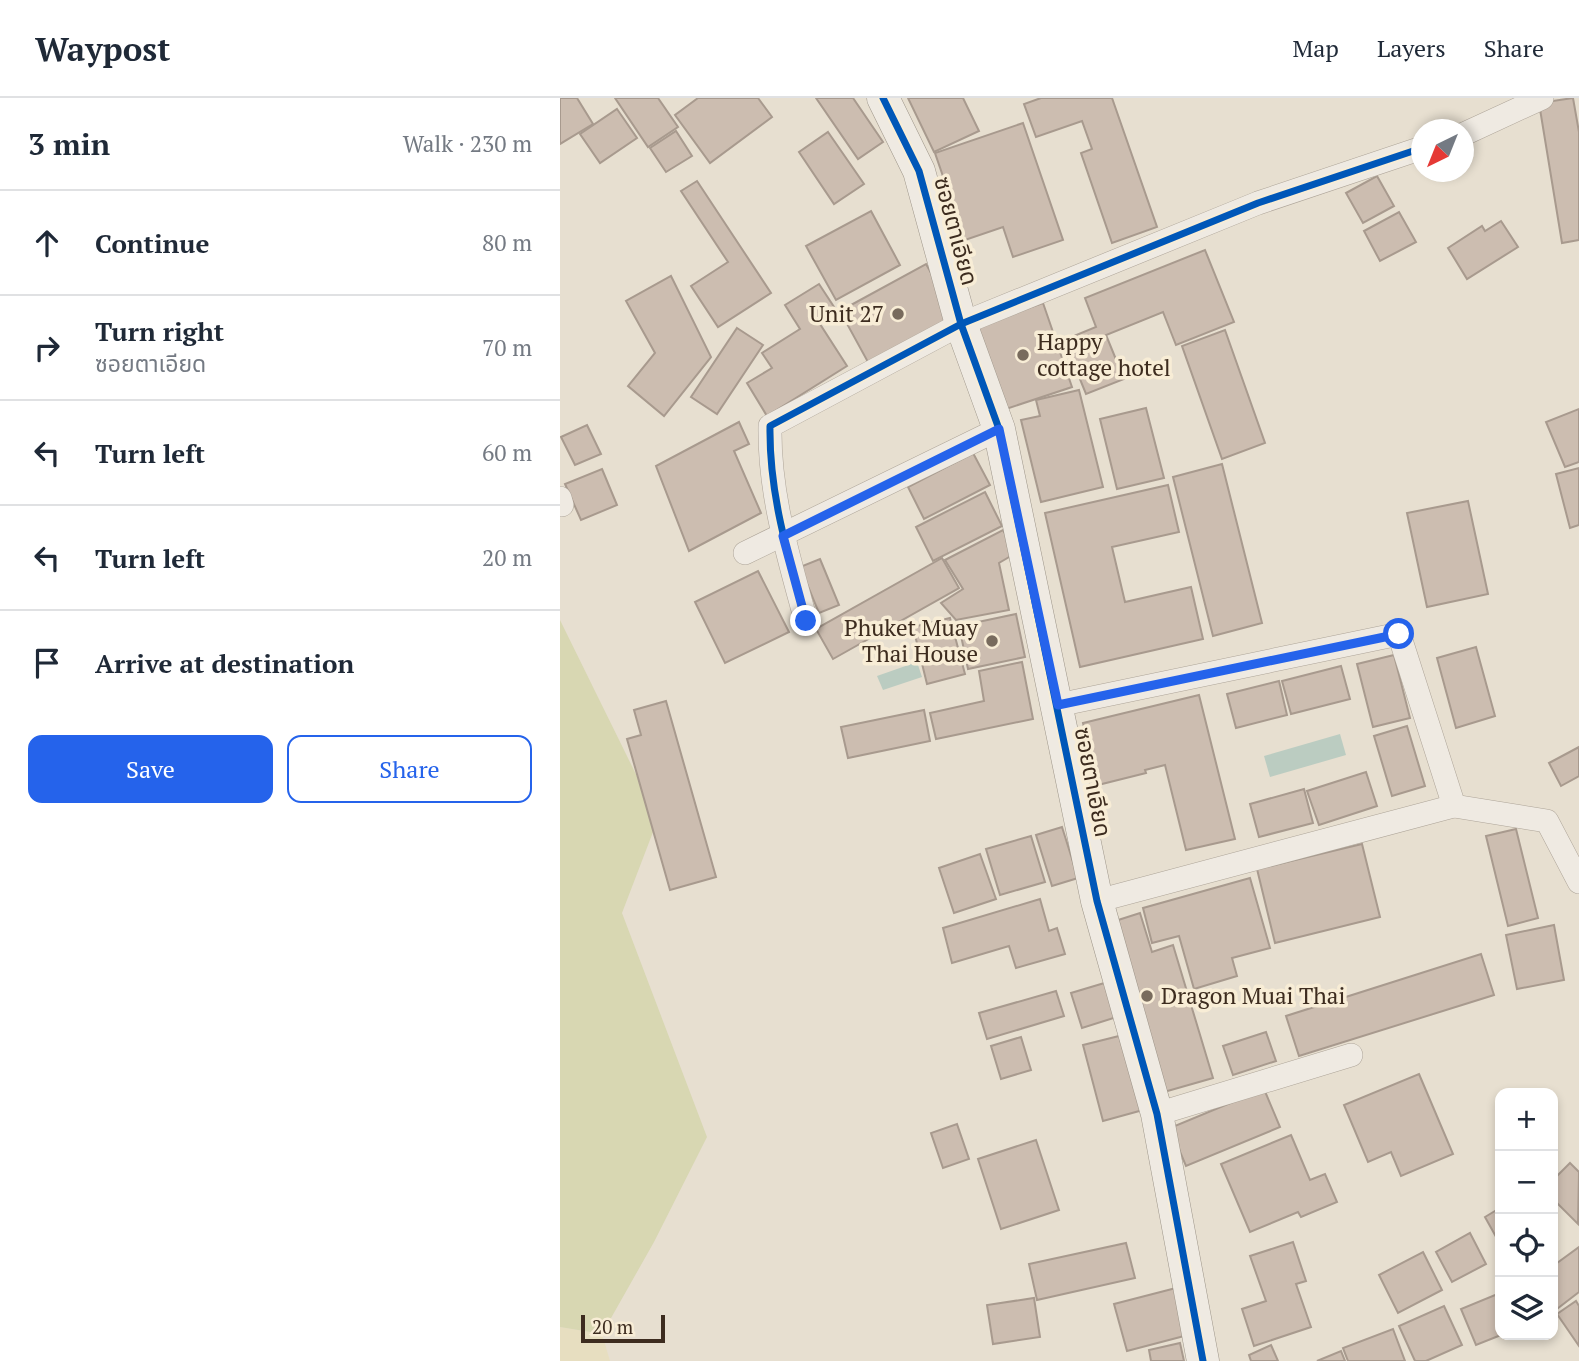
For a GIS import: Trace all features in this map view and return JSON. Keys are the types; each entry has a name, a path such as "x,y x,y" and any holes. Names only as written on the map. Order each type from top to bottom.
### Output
{"street":[{"name":"ซอยตาเอียด","path":"883,98 919,171 961,324 999,429 1097,901 1157,1114 1203,1361"},
{"path":"1474,129 1542,98"},
{"path":"806,621 783,536 770,470 770,426 961,324 1258,203 1411,152"},
{"path":"745,553 999,429"},
{"path":"1058,705 1399,634 1454,806"},
{"path":"1097,901 1454,806 1547,821 1579,882"},
{"path":"1157,1114 1351,1055"}],"shaded area":[{"path":"917,662 922,677 883,690 877,676"},
{"path":"1340,734 1346,755 1270,777 1264,756"},
{"path":"560,1327 602,1334 610,1361 560,1361"}],"green space":[{"path":"560,620 658,819 622,913 707,1137 654,1242 602,1334 560,1327"}],"building":[{"path":"560,98 577,98 593,124 560,144"},
{"path":"615,98 658,98 678,127 648,147"},
{"path":"698,98 758,98 772,117 710,163 675,115"},
{"path":"816,98 853,98 883,142 858,159"},
{"path":"908,98 963,98 979,131 934,152"},
{"path":"1041,98 1112,98 1157,227 1112,243 1081,153 1092,149 1082,121 1036,137 1024,104"},
{"path":"1573,98 1579,132 1579,240 1562,243 1539,103"},
{"path":"617,109 637,138 600,163 580,134"},
{"path":"1023,123 1063,240 1013,257 1003,227 965,240 935,153"},
{"path":"676,131 692,156 666,172 650,148"},
{"path":"828,132 864,184 834,204 799,152"},
{"path":"1377,176 1394,206 1363,223 1346,193"},
{"path":"697,181 771,293 718,327 691,286 728,262 681,191"},
{"path":"871,211 900,265 836,300 806,246"},
{"path":"1399,212 1416,242 1380,261 1364,231"},
{"path":"1501,221 1518,247 1467,279 1448,248 1482,226 1485,231"},
{"path":"1205,250 1234,322 1176,345 1163,312 1106,335 1124,379 1086,394 1064,340 1096,327 1085,298"},
{"name":"Unit 27","path":"926,264 956,317 869,364 840,311"},
{"path":"671,276 711,357 664,416 628,386 655,353 626,301"},
{"path":"819,284 838,313 820,324 847,366 767,416 747,383 772,368 762,353 800,329 785,305"},
{"name":"Happy cottage hotel","path":"1043,303 1072,387 1003,410 975,326"},
{"path":"737,328 763,345 717,414 691,397"},
{"path":"1225,330 1265,443 1222,459 1182,346"},
{"path":"1079,390 1103,487 1041,502 1021,420 1040,416 1036,400"},
{"path":"1146,408 1164,478 1117,489 1100,419"},
{"path":"1579,409 1579,462 1565,467 1546,422"},
{"path":"739,422 749,444 734,451 761,513 689,551 656,466"},
{"path":"587,425 601,454 575,465 561,437"},
{"path":"973,453 990,485 924,519 908,487"},
{"path":"1222,464 1262,623 1213,636 1173,477"},
{"path":"1579,468 1579,525 1570,528 1556,474"},
{"path":"602,469 617,505 581,520 565,484"},
{"path":"1168,485 1179,532 1112,547 1125,602 1191,587 1203,639 1080,667 1045,513"},
{"path":"985,492 1002,526 933,561 916,527"},
{"path":"1468,501 1488,594 1427,607 1407,513"},
{"path":"1003,530 1016,553 999,563 1009,610 956,620 941,603 963,589 945,560"},
{"path":"942,558 959,588 833,659 816,629"},
{"path":"820,559 839,605 819,613 800,567"},
{"path":"758,571 789,632 725,663 695,602"},
{"name":"Phuket Muay Thai House","path":"1016,614 1025,657 968,669 959,626"},
{"path":"950,618 965,674 927,684 913,627"},
{"path":"1476,647 1495,716 1456,728 1437,658"},
{"path":"1394,655 1410,718 1373,727 1357,664"},
{"path":"1022,662 1033,719 936,739 930,713 984,701 979,671"},
{"path":"1341,666 1350,699 1291,714 1282,681"},
{"path":"1279,681 1287,715 1236,728 1227,694"},
{"path":"1199,695 1235,839 1186,850 1165,765 1145,770 1146,773 1098,785 1083,723"},
{"path":"666,701 716,877 670,890 627,739 641,735 634,710"},
{"path":"924,710 930,741 848,758 841,727"},
{"path":"1407,726 1425,786 1392,796 1374,736"},
{"path":"1579,747 1579,776 1561,786 1549,763"},
{"path":"1366,772 1377,806 1319,825 1307,791"},
{"path":"1304,789 1313,823 1259,837 1250,804"},
{"path":"1062,827 1078,878 1052,886 1036,835"},
{"path":"1516,829 1538,918 1508,926 1486,836"},
{"path":"1031,836 1045,882 1000,895 986,849"},
{"path":"1362,844 1380,917 1275,943 1257,869"},
{"path":"980,854 996,899 954,913 939,868"},
{"path":"1250,878 1270,948 1232,958 1237,976 1194,989 1179,936 1152,943 1143,908"},
{"path":"1040,899 1049,931 1057,928 1065,954 1016,968 1009,946 952,963 943,928"},
{"path":"1140,913 1152,952 1173,945 1213,1078 1164,1092 1112,922"},
{"path":"1554,925 1564,980 1517,989 1506,935"},
{"path":"1481,954 1494,995 1299,1056 1286,1016"},
{"path":"1111,981 1123,1015 1082,1028 1071,993"},
{"path":"1056,991 1064,1016 987,1039 979,1013"},
{"path":"1266,1032 1276,1061 1233,1075 1223,1046"},
{"path":"1123,1035 1143,1110 1103,1121 1083,1045"},
{"path":"1021,1037 1031,1070 1001,1079 991,1046"},
{"path":"1419,1074 1453,1154 1401,1176 1391,1152 1368,1162 1344,1105"},
{"path":"1264,1089 1280,1127 1186,1166 1170,1128"},
{"path":"957,1124 969,1159 943,1168 931,1133"},
{"path":"1291,1135 1310,1180 1325,1174 1337,1202 1301,1217 1298,1212 1250,1232 1221,1164"},
{"path":"1036,1140 1059,1210 1001,1229 978,1159"},
{"path":"1570,1163 1579,1172 1578,1224 1558,1204 1558,1175"},
{"path":"1495,1211 1495,1235 1485,1217"},
{"path":"1470,1233 1486,1264 1452,1282 1436,1252"},
{"path":"1293,1242 1306,1281 1296,1284 1311,1327 1254,1346 1242,1309 1266,1301 1250,1256"},
{"path":"1126,1243 1135,1278 1037,1300 1029,1264"},
{"path":"1579,1247 1579,1292 1558,1308 1558,1277 1558,1262"},
{"path":"1423,1252 1442,1290 1398,1313 1379,1275"},
{"path":"1176,1288 1188,1335 1127,1351 1114,1304"},
{"path":"1495,1295 1495,1337 1476,1345 1461,1309"},
{"path":"1034,1298 1040,1337 993,1344 987,1305"},
{"path":"1576,1301 1579,1306 1579,1346 1558,1315"},
{"path":"1444,1306 1462,1345 1426,1361 1415,1361 1399,1326"},
{"path":"1393,1329 1405,1361 1348,1361 1343,1348"},
{"path":"1180,1343 1184,1361 1151,1361 1149,1350"},
{"path":"1271,1345 1278,1361 1251,1361 1249,1355"},
{"path":"1341,1351 1345,1361 1317,1361"}],"cycle path":[{"path":"883,98 919,171 961,324 999,429 1097,901 1157,1114 1203,1361"},
{"path":"806,621 776,500 770,426 961,324 1258,203 1411,152"}],"place":[{"name":"Unit 27","path":"898,314"},
{"name":"Happy cottage hotel","path":"1023,355"},
{"name":"Phuket Muay Thai House","path":"992,641"},
{"name":"Dragon Muai Thai","path":"1147,996"}],"route":[{"path":"806,621 783,536 999,429 1058,705 1399,634"}]}
